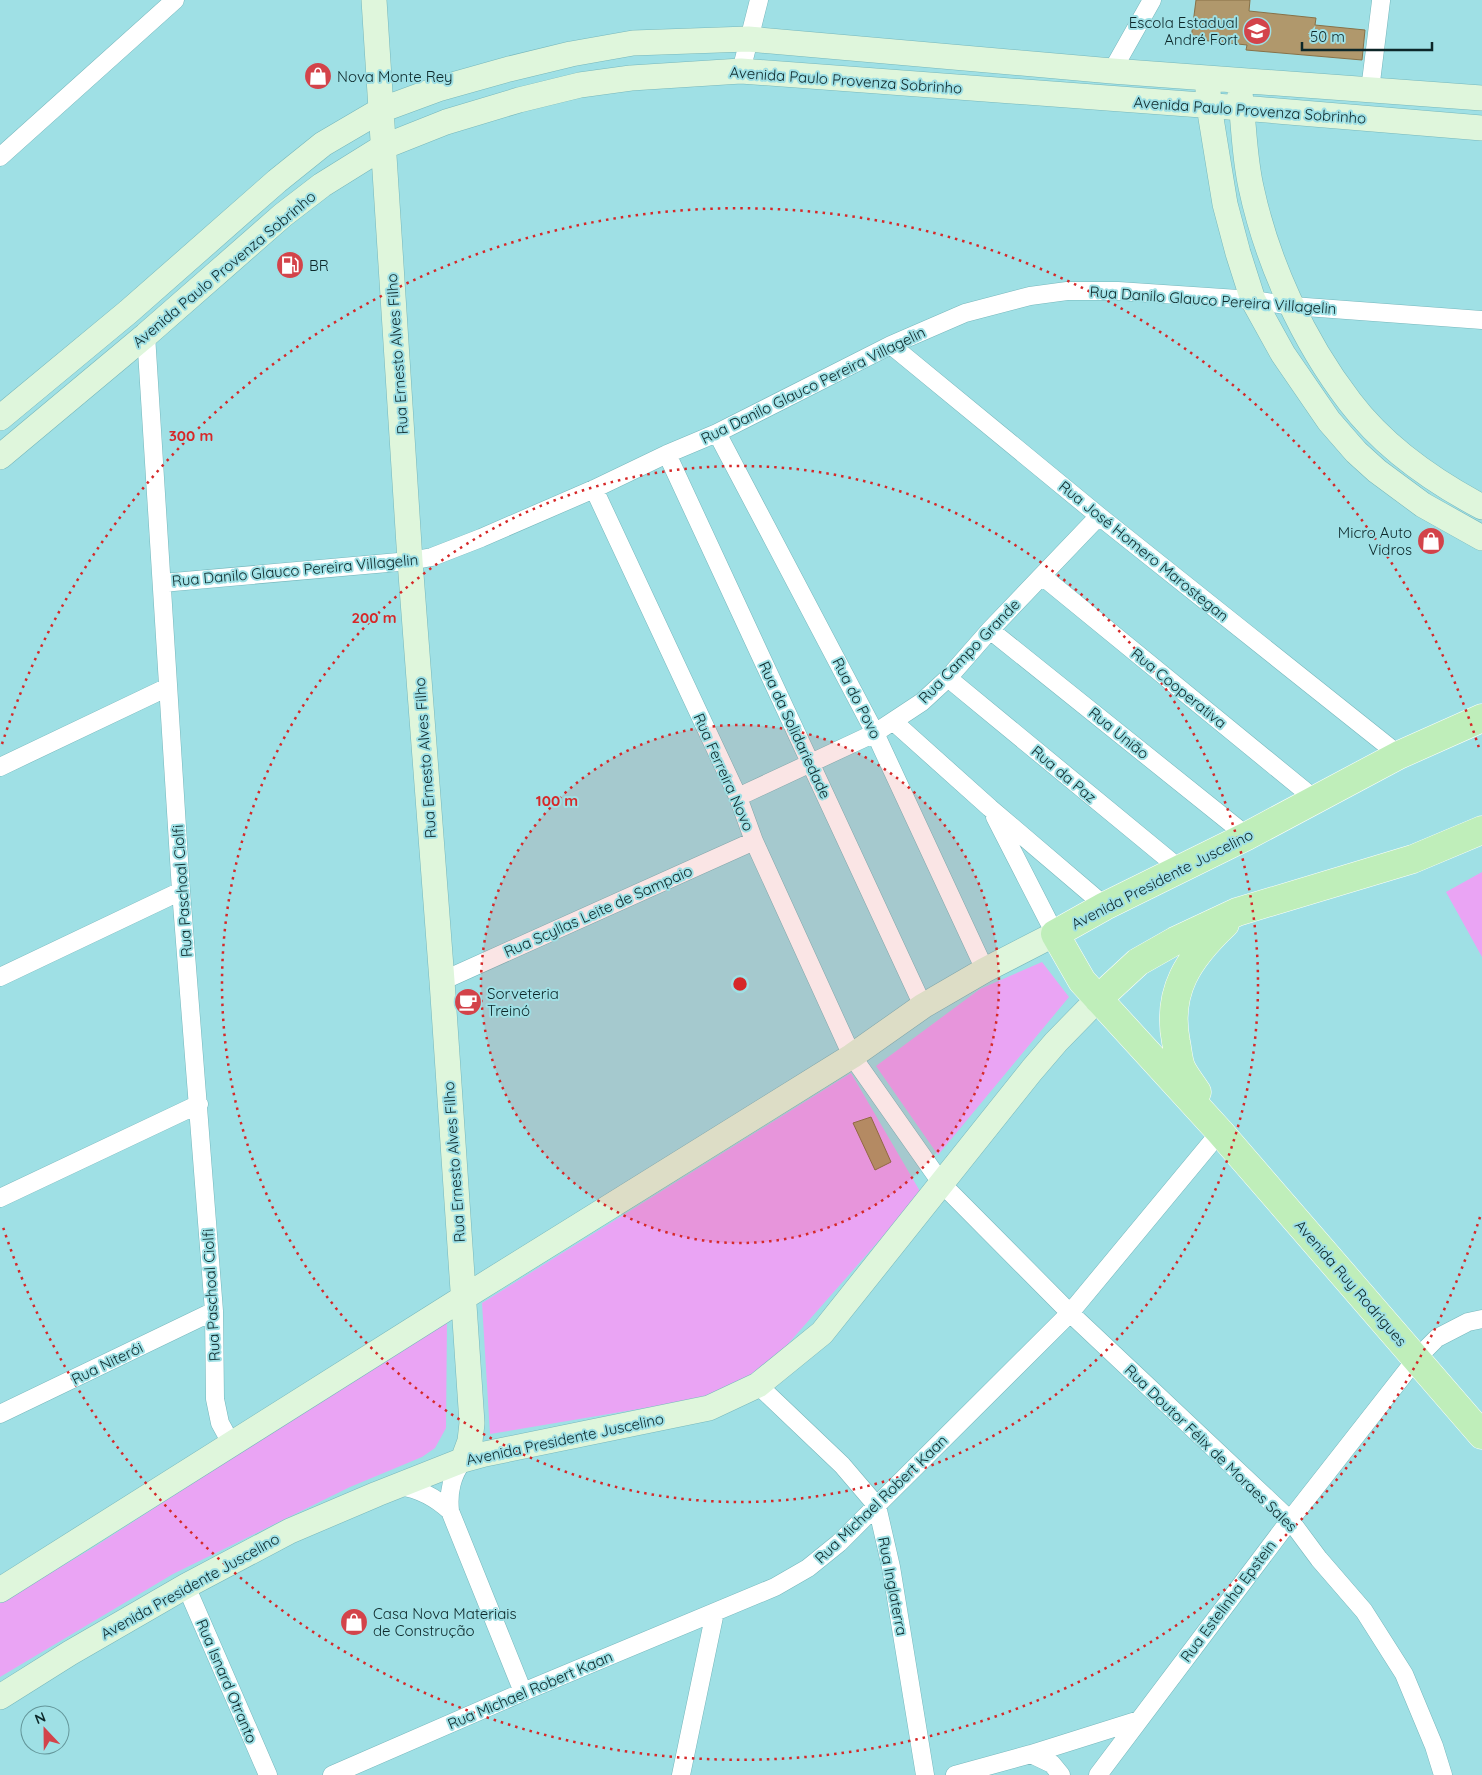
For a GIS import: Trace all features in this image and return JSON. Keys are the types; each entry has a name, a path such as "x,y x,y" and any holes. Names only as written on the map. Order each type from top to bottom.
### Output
{"main road":[{"name":"Rua Ernesto Alves Filho","path":"374,0 410,561 442,981 472,1423 470,1441 463,1460"},
{"name":"Avenida Paulo Provenza Sobrinho","path":"0,418 128,312 277,181 323,144 380,110 438,89 570,54 633,43 748,39 1112,71 1482,98"},
{"name":"Avenida Paulo Provenza Sobrinho","path":"0,457 146,335 283,215 322,185 383,147 446,122 519,100 580,85 631,78 740,71 1242,108 1482,128"},
{"path":"1208,78 1209,106 1225,204 1238,253 1253,300 1283,354 1329,421 1356,452 1377,471 1423,505 1482,538"},
{"path":"1239,80 1250,186 1265,242 1292,306 1350,403 1400,454 1453,492 1482,508"},
{"name":"Avenida Presidente Juscelino","path":"0,1590 463,1298 852,1056 923,1006 985,970 1105,906 1247,836 1399,755 1482,718"},
{"name":"Avenida Presidente Juscelino","path":"0,1697 70,1653 186,1586 290,1531 463,1460 709,1408 758,1385 822,1333 1032,1070 1098,999 1138,962 1175,940 1237,912 1413,859 1482,830"},
{"name":"Avenida Ruy Rodrigues","path":"1220,1132 1181,1068 1173,1027 1174,1008 1179,986 1187,968 1204,944 1237,912"},
{"name":"Avenida Ruy Rodrigues","path":"1055,934 1082,981 1220,1132 1482,1435"}],"street":[{"path":"0,157 175,0"},
{"path":"740,71 759,0"},
{"path":"1112,71 1152,0"},
{"path":"1370,90 1381,1"},
{"name":"Rua Danilo Glauco Pereira Villagelin","path":"162,583 410,561 432,557 481,538 717,433 891,345 965,314 1030,296 1058,292 1118,291 1253,300 1292,306 1482,320"},
{"name":"Rua Paschoal Ciolfi","path":"146,335 181,891 214,1311 215,1398 220,1423 232,1445"},
{"name":"Rua José Homero Marostegan","path":"891,345 1099,516 1399,755"},
{"name":"Rua do Povo","path":"717,433 875,733 985,970"},
{"name":"Rua da Solidariedade","path":"667,454 923,1006"},
{"name":"Rua Ferreira Novo","path":"594,488 738,797 754,841 852,1056"},
{"name":"Rua Campo Grande","path":"738,797 875,733 922,702 948,678 990,630 1099,516"},
{"name":"Rua Cooperativa","path":"1042,576 1316,800"},
{"name":"Rua União","path":"990,630 1247,836"},
{"name":"Rua da Paz","path":"948,678 1180,869"},
{"path":"0,767 168,687"},
{"name":"Rua do Povo","path":"894,722 990,808 1105,906"},
{"path":"990,808 1055,934"},
{"name":"Rua Scyllas Leite de Sampaio","path":"442,981 754,841"},
{"path":"0,977 181,891"},
{"path":"852,1056 942,1184"},
{"path":"0,1198 199,1104"},
{"name":"Rua Michael Robert Kaan","path":"332,1775 523,1692 775,1587 808,1568 839,1543 1070,1314 1220,1132"},
{"name":"Rua Doutor Félix de Moraes Sales","path":"942,1184 1070,1314 1290,1520 1319,1559 1364,1611 1404,1674 1434,1746 1443,1775"},
{"name":"Rua Niterói","path":"0,1414 214,1311"},
{"name":"Rua Estelinha Epstein","path":"1098,1775 1290,1520 1416,1359 1437,1338 1468,1322 1482,1319"},
{"name":"Rua Inglaterra","path":"758,1385 842,1465 877,1506 891,1567 925,1775"},
{"name":"Rua Ernesto Alves Filho","path":"463,1460 457,1469 450,1489 450,1511 523,1692"},
{"name":"Rua Ernesto Alves Filho","path":"400,1486 422,1491 433,1496 450,1511"},
{"name":"Rua Isnard Otranto","path":"186,1586 268,1775"},
{"path":"681,1775 715,1612"},
{"path":"955,1775 1031,1754 1139,1720"},
{"path":"1031,1754 1052,1764 1061,1775"}],"shaded area":[{"path":"1482,872 1482,957 1446,892"},
{"path":"1042,962 1069,997 938,1155 876,1066 980,989"},
{"path":"851,1073 921,1193 773,1361 741,1382 698,1399 490,1434 482,1303"},
{"path":"447,1319 446,1428 435,1448 422,1457 350,1487 173,1574 0,1677 0,1603 91,1549"}],"building":[{"path":"1196,0 1250,0 1249,11 1316,18 1315,25 1365,30 1362,60 1246,50 1247,45 1191,39"},
{"path":"871,1117 891,1162 875,1170 853,1123"}],"place":[{"name":"Escola Estadual André Fort","path":"1257,31"},
{"name":"Nova Monte Rey","path":"318,76"},
{"name":"BR","path":"290,265"},
{"name":"Micro Auto Vidros","path":"1431,541"},
{"name":"Sorveteria Treinó","path":"468,1002"},
{"name":"Casa Nova Materiais de Construção","path":"354,1622"}]}
